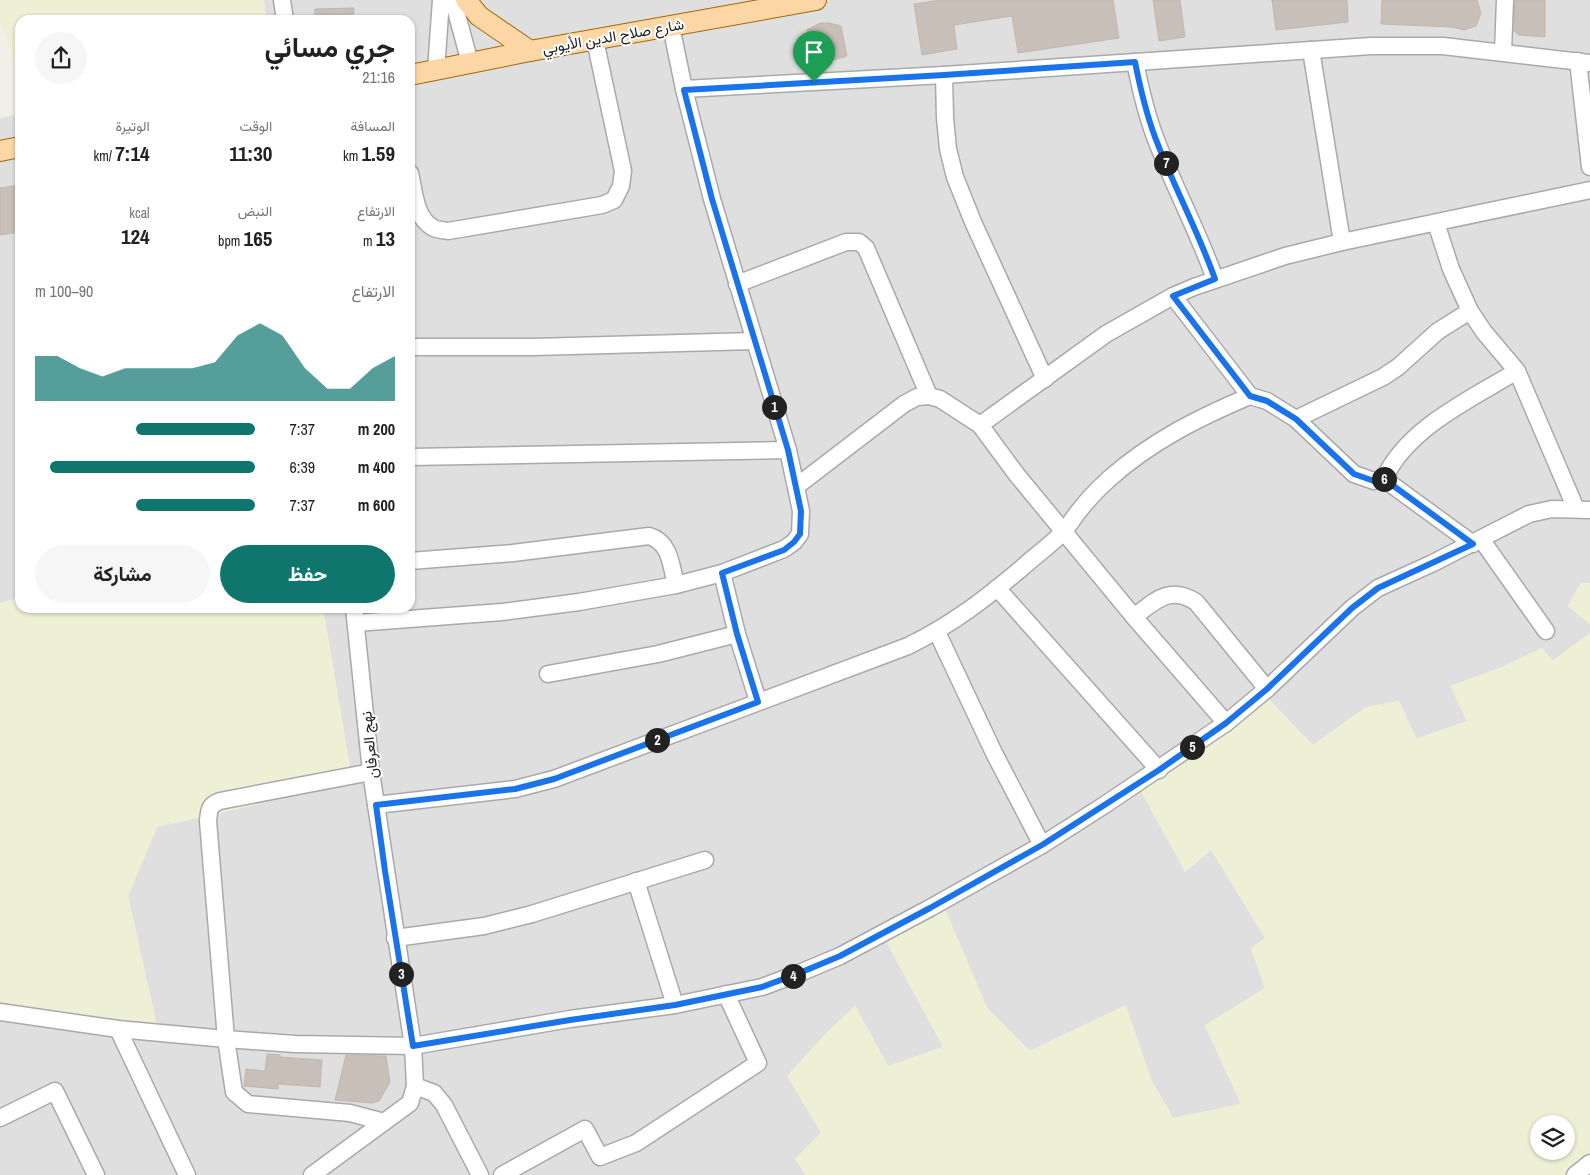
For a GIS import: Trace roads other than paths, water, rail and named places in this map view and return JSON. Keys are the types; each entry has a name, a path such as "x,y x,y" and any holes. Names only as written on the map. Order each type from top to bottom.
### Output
{"main road":[{"path":"466,0 479,16 530,51"},
{"name":"شارع صلاح الدين الأيوبي","path":"415,74 530,51 816,0"},
{"path":"0,151 15,149"}],"street":[{"path":"282,0 284,15"},
{"path":"436,70 441,0"},
{"path":"453,0 470,63"},
{"path":"1503,52 1506,0"},
{"path":"355,615 502,612 579,602 676,584 722,573 784,550 800,534 802,523 797,486 788,450 712,199 684,90 671,26"},
{"path":"415,194 424,220 433,228 448,231 602,205 614,200 621,186 623,171 595,40"},
{"path":"684,90 944,75 1371,46 1443,46 1584,62 1590,167"},
{"path":"1311,50 1342,242"},
{"path":"1135,62 1143,98 1155,136 1215,279"},
{"path":"944,75 948,149 955,178 973,222 1045,379"},
{"path":"980,425 1106,334 1173,296 1215,279 1285,256 1342,242 1590,190"},
{"path":"2,1015 226,1040 295,1044 413,1046 675,1005 762,987 840,956 930,908 1042,845 1159,770 1226,723 1267,689 1352,608 1378,588 1529,514 1552,509 1583,509 1517,371 1484,332 1470,311 1450,269 1436,222"},
{"path":"737,284 846,242 859,242 866,248 929,396"},
{"path":"1173,296 1250,396 1267,401 1296,419 1354,474 1374,481 1384,479 1477,541 1546,631"},
{"path":"1296,419 1384,377 1438,331 1470,311"},
{"path":"415,346 534,347 754,341"},
{"path":"1384,479 1395,459 1418,434 1434,422 1517,371"},
{"path":"797,486 904,404 917,397 929,396 940,399 980,425 1017,476 1134,617 1226,723"},
{"path":"376,805 515,789 554,779 892,652 937,632 998,588 1064,532 1079,510 1109,479 1141,453 1166,436 1250,396"},
{"path":"415,457 788,450"},
{"path":"415,561 513,553 649,536 656,538 666,549 676,584"},
{"path":"722,573 737,634 758,702"},
{"path":"998,588 1159,770"},
{"path":"1134,617 1160,598 1169,594 1186,596 1196,602 1267,689"},
{"name":"نهج العرفان","path":"312,1175 410,1103 415,1086 413,1046 371,772 355,615"},
{"path":"937,632 994,754 1042,845"},
{"path":"548,674 658,654 737,634"},
{"path":"371,772 220,801 212,804 209,808 208,822 226,1040 234,1092 248,1104 350,1113 384,1122"},
{"path":"395,938 484,926 532,914 705,860"},
{"path":"636,881 675,1005"},
{"path":"502,1175 585,1128 600,1157 636,1143 758,1063 726,994"},
{"path":"118,1029 187,1175"},
{"path":"415,1086 434,1093 444,1105 480,1175"},
{"path":"0,1118 54,1091 96,1175"}]}
